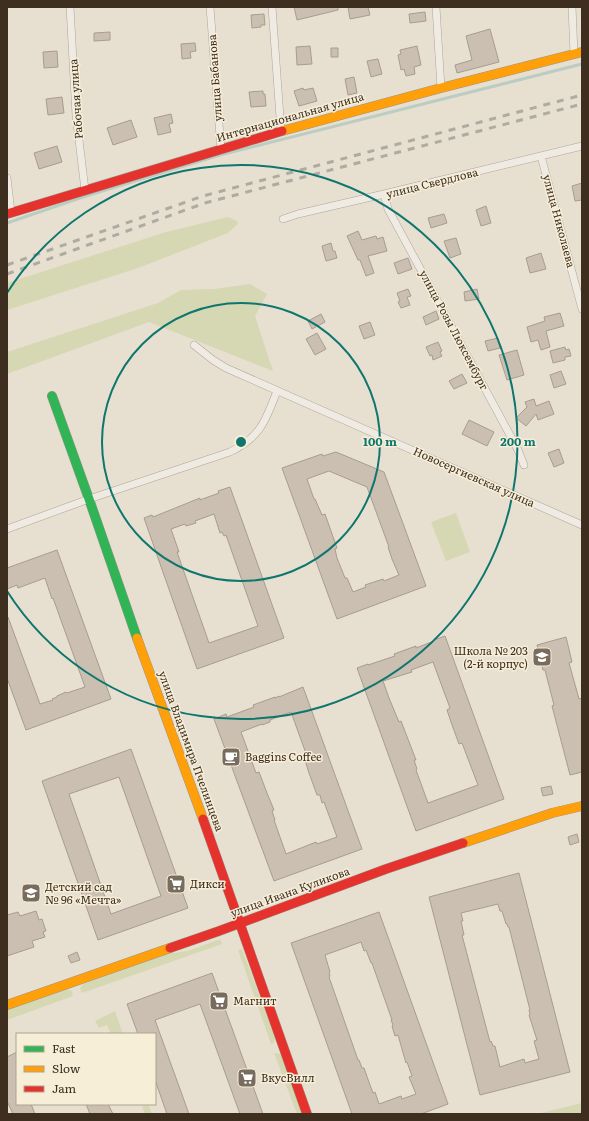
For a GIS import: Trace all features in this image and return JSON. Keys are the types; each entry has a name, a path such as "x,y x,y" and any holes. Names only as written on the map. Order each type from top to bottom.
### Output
{"street":[{"name":"Рабочая улица","path":"70,7 76,115 85,190"},
{"name":"улица Бабанова","path":"210,7 221,149"},
{"path":"272,7 281,131"},
{"path":"436,7 441,88"},
{"path":"572,7 578,53"},
{"name":"Интернациональная улица","path":"9,213 281,131 578,53"},
{"name":"улица Свердлова","path":"283,219 298,214 582,146"},
{"name":"улица Николаева","path":"541,156 582,309"},
{"path":"7,178 9,213"},
{"name":"улица Розы Люксембург","path":"384,194 388,209 518,450 524,466"},
{"name":"Новосергиевская улица","path":"194,345 226,368 582,525"},
{"path":"7,529 89,499 237,449 256,435 268,414 277,391"},
{"name":"улица Владимира Пчелинцева","path":"52,396 127,612 197,802 307,1114"},
{"name":"улица Ивана Куликова","path":"7,1005 88,978 386,869 552,814 582,806"}],"green space":[{"path":"228,217 237,221 238,224 228,233 138,268 7,310 7,283 166,232"},
{"path":"250,284 267,294 255,316 273,371 149,322 7,374 7,352 158,303 181,290 214,289"},
{"path":"456,513 470,552 446,561 431,522"},
{"path":"220,939 222,944 82,993 80,988 83,984 166,954 188,951"},
{"path":"242,949 275,1038 274,1043 271,1044 238,950"},
{"path":"67,989 72,991 73,996 7,1020 7,1010"},
{"path":"115,1011 123,1033 111,1033 107,1025 99,1028 95,1021"},
{"path":"274,1053 282,1055 302,1114 297,1114"},
{"path":"582,1103 582,1114 537,1114"},
{"path":"148,1105 152,1114 145,1114 142,1107"}],"building":[{"path":"294,7 338,7 338,10 297,20"},
{"path":"348,7 368,7 370,15 350,19"},
{"path":"425,12 426,21 410,23 409,14"},
{"path":"264,14 265,25 252,28 251,15"},
{"path":"490,29 499,62 457,73 455,65 472,60 466,36"},
{"path":"110,32 110,40 94,41 94,33"},
{"path":"195,43 196,51 190,52 191,58 182,59 181,44"},
{"path":"310,46 312,64 297,65 296,47"},
{"path":"417,46 421,65 414,67 415,74 406,76 404,69 401,70 398,55 401,54 400,50"},
{"path":"331,48 338,48 338,57 331,57"},
{"path":"57,51 58,67 44,68 43,52"},
{"path":"378,59 382,74 371,77 367,61"},
{"path":"354,77 357,93 348,95 345,79"},
{"path":"303,88 304,90 313,88 317,101 299,106 294,91"},
{"path":"263,91 263,94 265,94 266,106 251,107 249,92"},
{"path":"62,97 64,113 48,115 46,99"},
{"path":"171,114 173,123 169,124 171,132 158,135 154,118"},
{"path":"131,120 137,137 113,145 107,128"},
{"path":"57,146 62,162 39,169 34,153"},
{"path":"582,183 582,200 575,201 572,186"},
{"path":"486,206 491,223 481,226 476,210"},
{"path":"444,214 447,223 431,228 428,218"},
{"path":"358,231 362,240 376,236 377,239 383,237 387,251 368,256 374,273 366,276 360,260 358,260 347,236"},
{"path":"456,238 461,254 450,258 444,241"},
{"path":"331,243 337,258 326,261 322,246"},
{"path":"541,253 546,269 530,273 526,258"},
{"path":"408,258 412,269 398,274 394,263"},
{"path":"408,289 411,296 407,297 410,305 401,308 398,302 400,301 397,293"},
{"path":"477,289 479,299 465,301 464,292"},
{"path":"436,311 439,319 426,325 423,317"},
{"path":"560,313 564,326 546,331 550,347 541,350 538,340 531,342 527,327 545,321 544,317"},
{"path":"321,314 325,322 312,329 308,321"},
{"path":"370,322 375,335 364,339 359,326"},
{"path":"317,333 326,349 315,355 306,339"},
{"path":"498,338 500,348 488,351 485,341"},
{"path":"438,342 442,351 440,352 442,356 433,360 432,355 430,356 426,347"},
{"path":"565,347 566,350 569,349 571,356 565,357 565,360 553,363 550,351"},
{"path":"517,350 524,375 507,380 499,355"},
{"path":"561,371 566,384 554,388 550,375"},
{"path":"462,374 467,383 454,389 449,381"},
{"path":"534,399 536,406 549,401 554,414 538,420 536,414 526,426 516,418 527,407 525,402"},
{"path":"469,420 494,432 487,446 462,434"},
{"path":"559,449 564,463 554,467 548,453"},
{"path":"336,452 384,472 426,586 337,619 282,468 322,454 323,456","holes":["329,471 367,487 399,575 384,581 383,579 365,585 366,587 353,592 347,578 345,578 337,558 335,549 337,548 325,514 322,515 314,499 307,479"]},
{"path":"230,487 284,638 197,669 144,518 152,515 153,517 200,498 200,500 219,493 218,491","holes":["214,514 220,533 222,532 224,536 226,535 258,626 209,643 177,552 179,552 171,529 185,524 186,526 196,523 195,521"]},
{"path":"57,550 111,699 26,730 7,678 8,617 40,704 53,700 52,699 66,692 67,693 85,687 45,578 18,588 17,585 7,589 7,568"},
{"path":"445,636 504,799 416,831 357,668 395,656 394,654 416,646 416,648","holes":["433,662 450,708 447,710 451,722 459,744 462,743 478,785 428,803 416,770 414,760 416,760 383,681 412,672 411,670"]},
{"path":"566,637 572,662 569,663 579,699 582,698 582,772 570,775 552,706 554,705 537,645"},
{"path":"303,687 362,849 274,881 214,719 226,714 227,717 254,707 253,705 279,697","holes":["291,712 308,759 305,760 317,795 320,795 322,803 324,802 337,837 317,844 316,842 286,854 274,820 272,811 274,810 259,772 256,773 241,732 270,722 270,720"]},
{"path":"131,749 188,908 98,940 42,781","holes":["119,777 161,896 111,914 69,794"]},
{"path":"551,786 553,794 543,796 541,788"},
{"path":"577,834 579,842 570,845 568,837"},
{"path":"519,873 570,1072 480,1095 429,897","holes":["498,904 500,911 502,911 506,924 509,927 530,1010 529,1015 537,1040 534,1041 539,1059 525,1063 524,1059 500,1067 495,1046 493,1046 491,1041 490,1042 462,935 464,935 461,921 463,921 461,913"]},
{"path":"36,911 39,920 42,919 46,931 43,932 45,937 32,941 34,947 7,956 7,915 18,912 20,916"},
{"path":"379,912 448,1104 421,1114 352,1114 291,943","holes":["361,942 364,951 366,950 372,963 392,1020 395,1036 398,1035 406,1063 407,1062 412,1076 409,1077 416,1094 402,1099 401,1096 379,1104 375,1092 373,1093 364,1068 362,1068 358,1060 329,977 330,972 325,955"]},
{"path":"77,952 80,960 71,963 68,956"},
{"path":"212,973 263,1114 240,1114 200,1004 155,1020 189,1114 167,1114 156,1083 156,1033 138,1033 127,1004"},
{"path":"16,1052 16,1105 31,1105 35,1114 13,1114 7,1101 7,1057"},
{"path":"86,1105 108,1105 113,1114 90,1114"}],"waterway":[{"path":"7,223 86,196 220,155 582,64"}],"railway":[{"path":"7,265 203,196 582,95"},
{"path":"7,274 205,203 582,104"}],"traffic: fast":[{"path":"52,396 137,638"}],"traffic: slow":[{"path":"282,131 582,52"},
{"path":"137,638 203,819"},
{"path":"463,843 552,813 582,806"},
{"path":"7,1005 170,948"}],"traffic: jam":[{"path":"7,214 282,131"},
{"path":"203,819 307,1114"},
{"path":"170,948 386,869 463,843"}],"place":[{"name":"Школа № 203 (2-й корпус)","path":"542,657"},
{"name":"Baggins Coffee","path":"231,757"},
{"name":"Дикси","path":"176,884"},
{"name":"Детский сад № 96 «Мечта»","path":"31,893"},
{"name":"Магнит","path":"219,1001"},
{"name":"ВкусВилл","path":"247,1078"}]}
